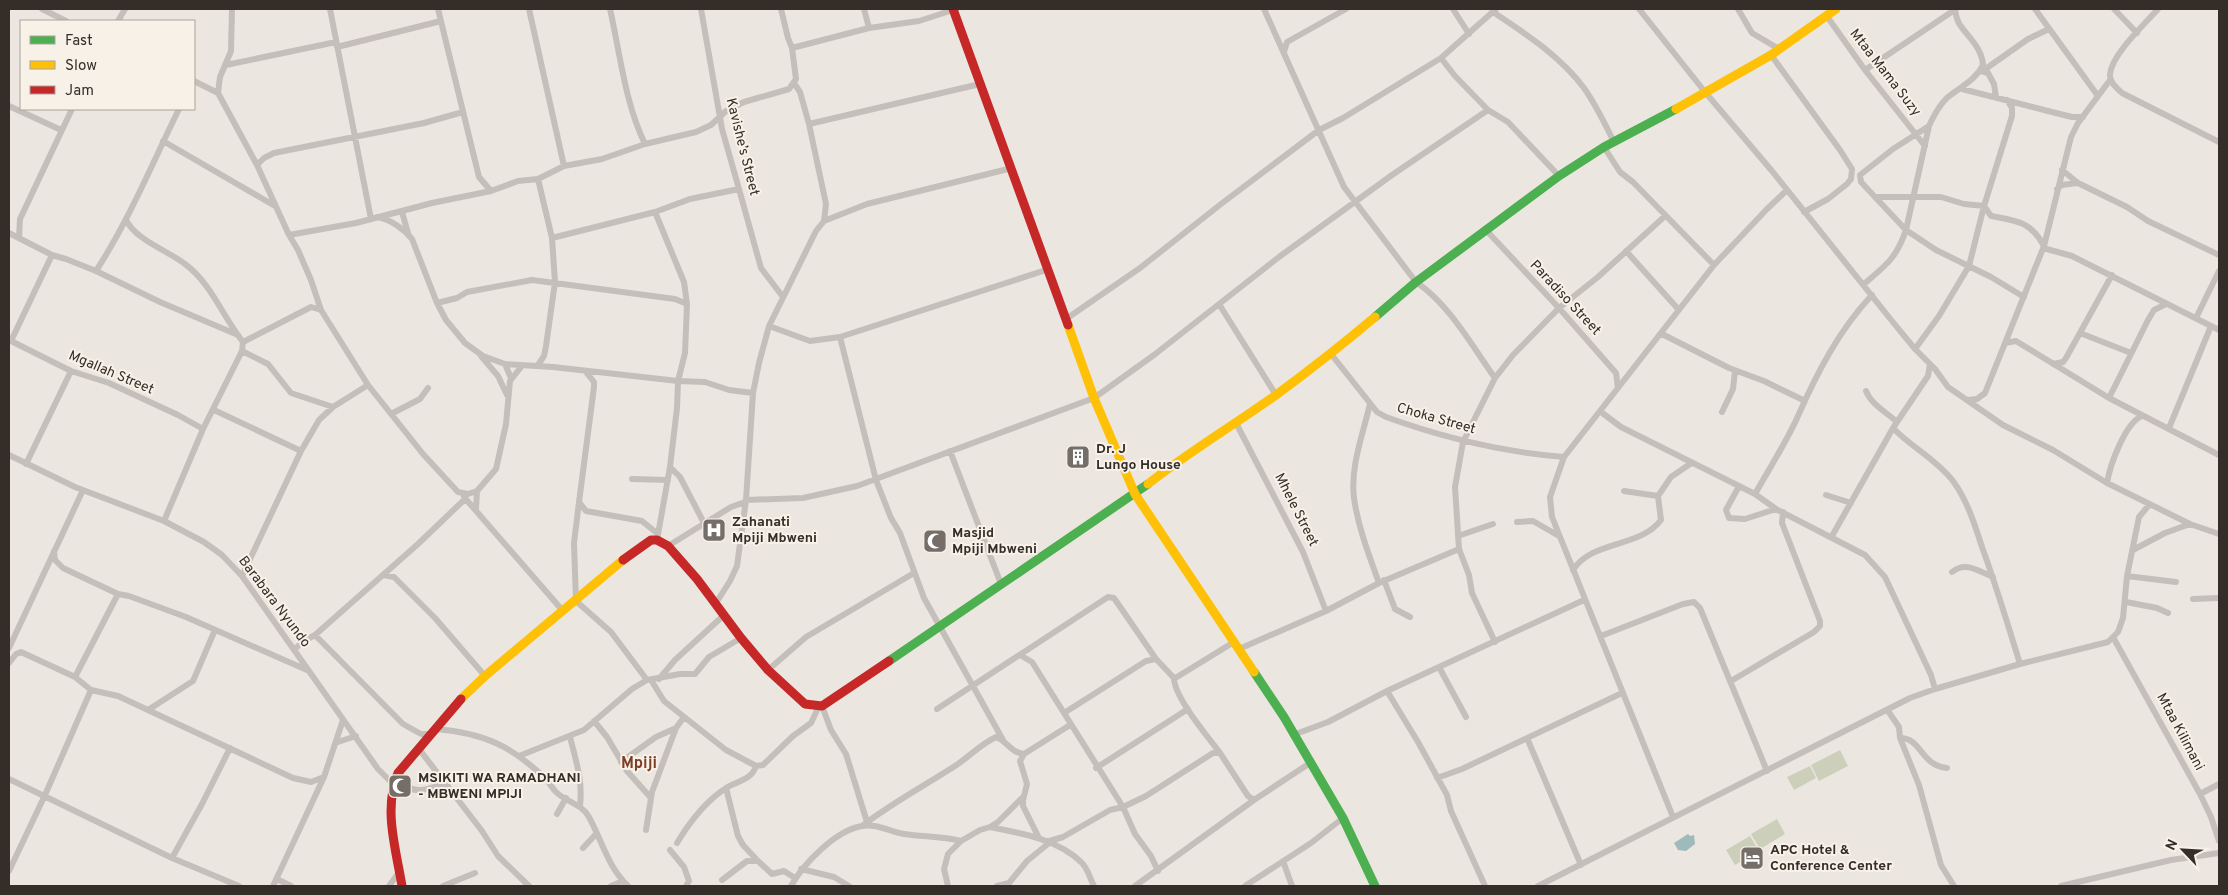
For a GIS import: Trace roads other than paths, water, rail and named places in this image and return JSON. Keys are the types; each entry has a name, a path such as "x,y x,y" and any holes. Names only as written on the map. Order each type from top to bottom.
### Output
{"street":[{"path":"42,9 64,20"},
{"path":"119,20 125,9"},
{"path":"232,9 231,51 218,85 218,93 257,165 304,263 321,310 368,385 423,454 476,509 564,611"},
{"path":"330,9 354,138 374,218"},
{"path":"438,9 479,177 491,191"},
{"path":"528,9 564,166"},
{"path":"610,9 616,49 637,128 645,144"},
{"name":"Kavishe’s Street","path":"701,9 722,129 761,268 783,297"},
{"path":"289,235 491,191 518,181 538,179 564,166 616,155 645,144 696,132 712,125 726,112 744,102 789,89 794,83 796,79 792,48 781,9"},
{"path":"864,9 869,28"},
{"path":"792,48 869,28 919,21 954,9 1094,398 1135,494 1237,645 1293,735 1342,818 1375,886"},
{"path":"1264,9 1344,187 1416,282 1424,287 1446,311 1495,378"},
{"path":"1278,40 1287,42 1346,9"},
{"path":"1453,9 1470,34"},
{"path":"1639,9 1948,387 2004,425 2053,450 2107,483 2190,524 2219,534"},
{"path":"1738,9 1752,33 1779,49"},
{"path":"677,843 686,827 726,788 750,776 756,766 763,764 793,736 811,723 820,706 1135,494 1174,464 1236,423 1331,354 1416,282 1559,176 1604,147 1643,128 1771,55 1836,9"},
{"path":"1865,70 1955,9 1960,25 1969,34 1983,59 1982,71"},
{"path":"2035,9 2098,96"},
{"path":"2114,9 2137,33"},
{"path":"1968,400 1977,399 1985,393 2044,247 2071,137 2110,80 2113,66 2137,33 2158,9"},
{"path":"1066,319 1140,268 1319,130 1343,118 1441,58 1495,11 1554,56 1570,71 1595,105 1614,142"},
{"name":"Mtaa Mama Suzy","path":"1826,15 1865,70 1925,146"},
{"path":"226,65 441,21"},
{"path":"1864,284 1892,260 1906,230 1929,126 1944,101 1962,89 1982,71 2028,39 2049,29"},
{"path":"1284,52 1287,42"},
{"path":"1771,55 1852,169 1851,179 1847,184 1828,199 1804,212"},
{"path":"1441,58 1455,76 1488,110 1508,122 1559,176"},
{"path":"1982,71 1994,84 1996,97"},
{"path":"2110,80 2122,93 2219,142"},
{"path":"195,82 218,93"},
{"path":"794,83 800,92 810,124 826,204 824,221"},
{"path":"810,124 980,84"},
{"path":"1962,89 2072,117 2083,117"},
{"path":"1915,349 1940,316 1969,266 1984,206 2012,116 2012,108 2007,100"},
{"path":"2012,116 2026,105"},
{"path":"9,106 60,130"},
{"path":"19,238 20,219 56,144 60,130 71,110"},
{"path":"96,271 107,256 126,220 178,110"},
{"path":"402,886 390,808 393,781 466,692 630,555 652,540 661,540 704,523 745,501 803,498 876,480 912,464 1094,398 1392,174 1488,110"},
{"path":"257,165 264,158 274,153 424,123 464,112"},
{"path":"712,125 722,129"},
{"path":"1929,126 1916,133 1860,175 1861,182 1906,230 1936,250 2024,297"},
{"path":"163,141 275,206"},
{"path":"1604,147 1620,172 1639,188 1714,265"},
{"path":"716,603 737,566 745,501 753,393 759,362 769,326 816,231 824,221 840,213 900,195 1012,168"},
{"path":"2062,170 2078,183 2127,207 2148,221 2219,255"},
{"path":"538,179 552,238 555,282 544,356 538,365"},
{"path":"2057,189 2062,185 2078,183"},
{"path":"552,238 655,212 690,199 739,189"},
{"path":"1673,817 1629,704 1622,693 1601,636 1584,600 1552,516 1550,502 1554,481 1564,458 1714,265 1787,190"},
{"path":"1875,197 1941,197 1964,204 1984,206"},
{"path":"826,204 840,213"},
{"path":"1984,206 1991,216 2027,224 2037,234 2044,247 2072,256 2219,330"},
{"path":"399,212 402,212 404,215 408,233 446,320 465,343 498,376 508,396"},
{"path":"655,212 684,282 687,304 685,352 678,381 677,408 661,540"},
{"path":"1495,642 1472,593 1469,575 1459,549 1455,487 1463,442 1495,378 1528,338 1559,308 1665,216"},
{"path":"374,218 385,218 408,233"},
{"path":"126,220 135,231 184,263 195,273 243,342 242,351 203,429 164,521"},
{"name":"Paradiso Street","path":"1485,229 1559,308 1616,373"},
{"path":"9,233 52,256 66,259 96,271 160,302 238,335"},
{"path":"1626,251 1679,310"},
{"path":"10,340 52,256"},
{"path":"769,326 810,341 840,337 1048,269"},
{"path":"2196,318 2219,272"},
{"path":"2053,364 2063,362 2112,275"},
{"path":"437,303 457,298 467,292 532,280 675,298 687,304"},
{"path":"775,286 791,282"},
{"path":"1755,494 1798,417 1804,400 1826,359 1854,314 1872,295"},
{"path":"243,342 311,307 317,299"},
{"path":"1219,304 1276,394"},
{"path":"2109,398 2154,310 2166,304"},
{"path":"311,307 321,310"},
{"path":"2169,428 2211,326"},
{"path":"2009,331 2016,341 2109,398 2219,455"},
{"path":"2080,333 2131,353"},
{"path":"1662,334 1735,371 1764,381 1804,400"},
{"path":"840,337 876,480 900,533 914,572 938,625 1003,740 1013,752 1024,754"},
{"name":"Mgallah Street","path":"10,340 71,371 109,384 178,415 203,429"},
{"path":"2005,343 2016,341"},
{"path":"242,351 268,364 291,393 333,407"},
{"path":"477,353 504,364 538,365 586,372 705,382 729,390 753,393"},
{"name":"Choka Street","path":"1331,354 1350,375 1370,404 1386,418 1463,442 1564,458"},
{"path":"544,356 553,367"},
{"path":"504,364 511,378"},
{"path":"1832,536 1895,425 1928,376 1930,364"},
{"path":"458,492 468,494 477,491 491,476 499,461 506,424 511,378 521,366"},
{"path":"26,464 71,371"},
{"path":"1722,412 1733,389 1735,371"},
{"path":"586,372 594,382"},
{"path":"602,373 594,382 574,544 576,601 610,632 652,680 664,701 726,750 756,766"},
{"path":"1618,388 1616,373 1630,374"},
{"path":"1928,376 1939,376"},
{"path":"242,576 301,451 319,420 333,407 368,385"},
{"path":"391,414 420,399 428,388"},
{"path":"1866,391 1870,400 1882,408 1895,425 1900,436 1927,455 1952,480 1959,491 1973,521 1993,577 2020,664"},
{"path":"1370,404 1356,460 1354,497 1364,543 1395,608 1410,617"},
{"path":"214,410 301,451"},
{"path":"1601,412 1621,427 1690,464 1738,488 1755,494 1783,512 1832,536 1865,555 1885,576 1932,675 1935,689"},
{"path":"2107,483 2114,459 2132,422 2142,416"},
{"name":"Mhele Street","path":"1236,423 1303,552 1326,611"},
{"path":"950,451 1001,584"},
{"name":"Barabara Nyundo","path":"9,455 83,490 164,521 210,546 222,555 242,576 378,769 393,781"},
{"path":"1573,570 1585,556 1639,536 1656,527 1661,520 1658,496 1671,477 1690,464"},
{"path":"670,467 680,477 704,523"},
{"path":"632,479 668,480"},
{"path":"1738,488 1726,510 1729,518 1745,519 1776,508"},
{"path":"9,648 83,490"},
{"path":"476,509 477,491"},
{"path":"1624,491 1658,496"},
{"path":"1826,495 1851,503"},
{"path":"294,650 383,575 465,499"},
{"path":"579,502 586,511"},
{"path":"1538,886 1888,711 1910,698 2020,664 2099,645 2113,637 2123,618 2127,576 2139,517 2149,505"},
{"path":"578,514 586,511 642,521 716,603 741,638 768,670 805,704 820,706"},
{"path":"1731,681 1814,632 1820,626 1820,621 1782,523 1783,512"},
{"path":"1518,522 1533,521 1561,537"},
{"path":"1458,536 1493,524"},
{"path":"2133,550 2165,533 2190,524"},
{"path":"1174,678 1237,645 1326,611 1382,581 1459,549"},
{"path":"54,551 55,560 60,566 118,594 129,596 216,630 307,670"},
{"path":"1952,572 1958,567 1965,565 1993,577"},
{"path":"392,567 394,577 435,618 485,676"},
{"path":"768,670 806,636 914,572"},
{"path":"383,575 394,577"},
{"path":"2127,576 2176,582"},
{"path":"75,677 118,594"},
{"path":"937,709 1108,597 1114,598 1156,659 1174,678 1174,683 1188,709 1248,796 1254,800"},
{"path":"2193,599 2219,598"},
{"path":"1293,735 1328,722 1347,710 1584,600"},
{"path":"1601,636 1683,604 1694,602 1700,608 1767,771"},
{"path":"2126,602 2157,608 2168,613"},
{"path":"652,680 724,615"},
{"path":"148,710 194,681 216,630"},
{"path":"314,635 403,724 421,734 434,731 457,730 486,738 519,756 548,781 557,793 580,806 589,816 608,860 628,886"},
{"name":"Mtaa Kilimani","path":"2113,637 2200,794 2211,817 2219,841"},
{"path":"519,756 570,737 594,721 632,689 652,680 680,674 695,674 709,657 741,638"},
{"path":"1031,648 1032,662"},
{"path":"9,663 13,657 22,652 75,677 91,690 118,696 304,782 311,782 324,777"},
{"path":"1020,655 1032,662 1096,768 1123,808 1135,834 1151,856 1158,871"},
{"path":"1064,713 1146,661 1156,659"},
{"path":"1439,667 1466,717"},
{"path":"9,871 91,690"},
{"path":"1387,691 1447,795 1451,811 1485,886"},
{"path":"1437,778 1462,769 1600,701 1622,693"},
{"path":"820,706 831,730 846,754 864,824"},
{"path":"1096,768 1188,709"},
{"path":"1888,711 1899,727 1900,738 1919,785 1941,865 1954,886"},
{"path":"646,830 652,792 676,728 684,717"},
{"path":"273,886 324,777 338,742 343,720"},
{"path":"594,721 608,737 621,762 652,798"},
{"path":"1039,838 1024,806 1027,784 1020,764 1024,754 1070,725"},
{"path":"621,762 656,736 676,728"},
{"path":"338,742 356,736"},
{"path":"570,737 580,771 582,791 580,806"},
{"path":"791,886 801,869 816,852 844,833 864,824 957,764 986,742 996,738 1003,740"},
{"path":"1527,738 1581,865"},
{"path":"1900,738 1914,742 1930,762 1938,767 1947,768"},
{"path":"172,858 230,748"},
{"path":"419,749 498,856 529,886"},
{"path":"997,886 1009,883 1027,861 1048,842 1063,836 1110,810 1123,808 1160,788 1205,756 1220,753"},
{"path":"1136,886 1254,800 1310,763"},
{"path":"9,779 172,858 239,886"},
{"path":"393,781 419,791 443,784 448,786"},
{"path":"2200,794 2219,784"},
{"path":"726,788 738,836 743,845 772,874 784,871 796,878"},
{"path":"948,886 945,861 948,854 961,841 998,822 1024,796"},
{"path":"557,814 566,798"},
{"path":"1245,886 1311,843 1342,818"},
{"path":"864,824 904,834 940,836 961,841"},
{"path":"990,827 1039,838 1048,842 1081,862 1091,885"},
{"path":"583,848 596,834"},
{"path":"670,850 684,867 689,881 686,886"},
{"path":"2061,886 2171,860 2219,853"},
{"path":"722,880 743,862 758,861"},
{"path":"1283,861 1292,886"},
{"path":"801,869 834,877 849,886"},
{"path":"389,886 400,872"},
{"path":"443,886 475,873"},
{"path":"277,879 291,886"},
{"path":"611,886 623,881"}],"water":[{"path":"1688,834 1690,836 1694,835 1695,844 1686,851 1678,850 1674,843"}],"place":[{"name":"Dr. J Lungo House","path":"1078,457"},
{"name":"Zahanati Mpiji Mbweni","path":"714,530"},
{"name":"Masjid Mpiji Mbweni","path":"935,541"},
{"name":"MSIKITI WA RAMADHANI - MBWENI MPIJI","path":"400,786"},
{"name":"APC Hotel & Conference Center","path":"1752,858"}],"district":[{"name":"Mpiji","path":"639,764"}]}
